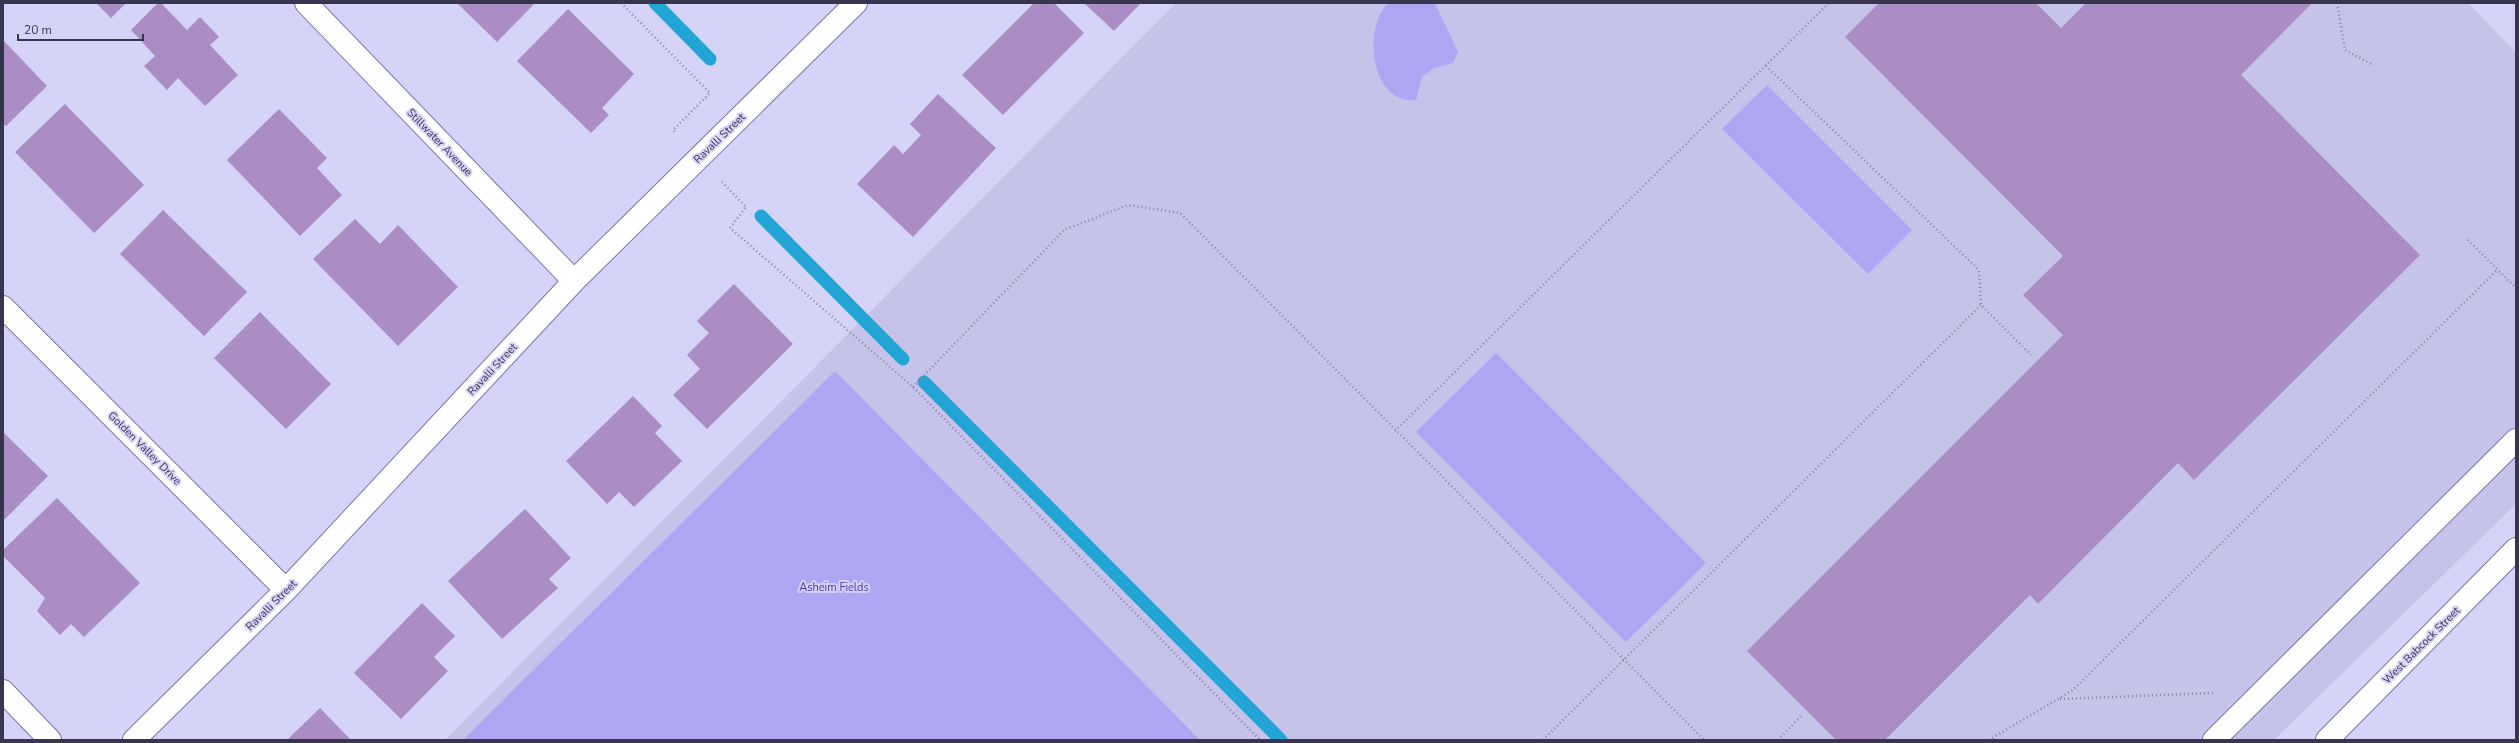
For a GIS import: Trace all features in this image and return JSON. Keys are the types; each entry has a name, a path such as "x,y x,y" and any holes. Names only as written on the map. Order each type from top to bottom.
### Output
{"street":[{"name":"Stillwater Avenue","path":"306,3 574,281"},
{"name":"Ravalli Street","path":"134,740 286,590 574,281 856,3"},
{"name":"Golden Valley Drive","path":"3,306 286,590"},
{"path":"2214,740 2516,440"},
{"name":"West Babcock Street","path":"2327,740 2516,549"},
{"path":"3,690 50,740"}],"path":[{"path":"621,3 710,93 673,130"},
{"path":"1395,431 1830,3"},
{"path":"2337,3 2345,50 2373,65"},
{"path":"1766,66 1979,270 1981,305 2031,355"},
{"path":"913,386 1064,230 1128,205 1180,213 1395,431 1704,740"},
{"path":"746,207 730,228 913,386 1260,740"},
{"path":"2468,240 2516,288"},
{"path":"1989,740 2073,690 2498,269"},
{"path":"1543,740 1981,305"},
{"path":"2058,699 2220,692"},
{"path":"1778,740 1803,714"}],"shaded area":[{"path":"1176,3 2468,3 2516,52 2516,504 2274,740 445,740"}],"green space":[{"path":"1388,3 1435,3 1458,52 1453,63 1434,68 1422,77 1416,100 1401,98 1389,91 1381,78 1375,63 1375,30 1380,15"},
{"path":"1767,85 1912,230 1868,274 1722,129"},
{"path":"1496,353 1706,563 1626,642 1416,432"},
{"name":"Asheim Fields","path":"835,371 1200,740 463,740"}],"building":[{"path":"96,3 126,3 111,18"},
{"path":"158,3 161,3 187,30 200,17 219,37 210,45 238,75 205,106 178,78 167,90 144,66 155,56 131,30"},
{"path":"457,3 535,3 497,42"},
{"path":"1034,3 1054,3 1084,33 1003,115 962,75"},
{"path":"1084,3 1141,3 1114,31"},
{"path":"1879,3 2036,3 2061,28 2086,3 2312,3 2241,75 2420,255 2194,480 2178,463 2038,604 2030,595 1885,740 1836,740 1747,651 2063,335 2023,295 2063,256 1845,37"},
{"path":"568,9 634,74 602,108 609,115 591,133 517,61"},
{"path":"3,40 47,86 6,126 3,124"},
{"path":"938,94 996,148 913,237 857,184 894,145 903,154 921,135 910,124"},
{"path":"65,104 144,185 94,233 15,152"},
{"path":"279,109 327,158 317,168 342,195 300,236 227,160"},
{"path":"163,210 247,292 204,336 120,254"},
{"path":"355,219 380,244 398,225 458,287 398,346 313,259"},
{"path":"734,284 793,344 707,429 673,395 700,369 687,355 709,333 697,321"},
{"path":"260,312 331,384 286,429 214,358"},
{"path":"633,396 662,426 655,433 682,461 634,507 619,492 607,504 566,461"},
{"path":"3,432 48,476 3,521"},
{"path":"57,498 140,583 84,637 71,624 60,635 37,611 45,598 3,556 3,550"},
{"path":"525,509 571,558 549,579 558,588 502,639 448,581"},
{"path":"422,603 455,636 434,657 448,671 401,719 354,673"},
{"path":"320,708 351,740 287,740"}],"waterway":[{"path":"655,3 710,59"},
{"path":"761,216 903,359"},
{"path":"924,382 1281,740"}]}
